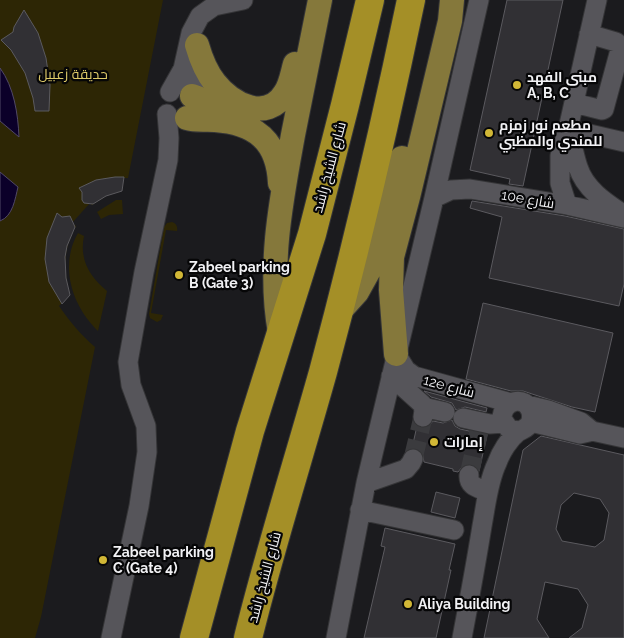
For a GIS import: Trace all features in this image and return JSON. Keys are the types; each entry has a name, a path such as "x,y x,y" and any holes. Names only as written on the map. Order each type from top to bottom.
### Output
{"highway":[{"name":"شارع الشيخ راشد","path":"194,638 225,522 280,332 312,234 370,0"},
{"name":"شارع الشيخ راشد","path":"248,638 261,584 338,314 411,0"},
{"path":"261,584 261,638"}],"main road":[{"name":"شارع الشيخ راشد","path":"280,332 275,305 275,277 276,243 281,198 320,0"},
{"name":"شارع الشيخ راشد","path":"338,314 357,292 372,265 446,0"},
{"path":"394,365 391,290 392,256 448,30 452,0"},
{"path":"182,105 240,111 267,107 280,99 291,81 297,58 312,40"},
{"path":"197,45 208,72 221,91 231,99 256,110"},
{"path":"182,105 236,122 255,130 265,139 272,149 280,175 281,198"}],"street":[{"path":"336,638 366,483 479,0"},
{"path":"567,205 558,169 597,0"},
{"path":"111,638 139,506 148,441 142,412 130,385 128,362 144,272 168,160 169,138 182,105 194,84 194,62 197,45 211,20 238,1"},
{"path":"182,105 183,69 192,33 200,16 214,6 238,1"},
{"path":"574,103 600,110 604,109 620,50 620,45 616,42 589,34"},
{"path":"568,129 624,142"},
{"path":"568,129 578,169 585,182 595,193 624,216"},
{"name":"10e شارع","path":"434,198 442,193 460,188 624,216"},
{"path":"394,365 420,402 423,412 445,412"},
{"name":"12e شارع","path":"394,365 414,376 516,418 580,434 592,430 624,438"},
{"path":"463,418 480,427 516,418"},
{"path":"462,638 488,492 495,466 508,444 516,418"},
{"path":"366,483 406,469 412,459"},
{"path":"469,475 468,480 471,484 488,492"},
{"path":"360,510 454,530"}],"green space":[{"name":"حديقة زعبيل","path":"0,0 163,0 128,178 124,178 122,191 106,196 92,205 90,203 72,223 76,226 69,243 65,268 70,295 59,306 76,328 95,347 41,617 35,638 0,638"},
{"path":"116,200 122,200 123,214 109,215 101,219 97,212"},
{"path":"167,223 175,223 177,231 166,230 151,313 163,315 161,320 157,322 150,318 149,314 164,227"},
{"path":"78,233 84,236 83,253 87,267 107,291 98,331 81,310 71,285 69,259"}],"shaded area":[{"path":"0,68 12,92 18,119 19,137 0,121"},
{"path":"0,172 18,187 11,211 0,221"}],"building":[{"name":"مبنى الفهد A, B, C","path":"507,0 563,0 523,186 509,184 510,179 470,170"},
{"path":"24,10 38,33 46,58 50,85 49,111 35,111 25,73 11,50 1,40 13,32"},
{"path":"124,177 122,191 106,196 93,204 84,203 82,192 79,188 96,180"},
{"path":"472,201 565,216 624,229 624,284 619,306 489,278 502,217 470,208"},
{"path":"57,213 62,217 70,216 75,227 67,246 65,257 66,278 70,295 62,304 49,282 45,259 47,238"},
{"path":"483,303 613,333 595,412 572,407 523,391 511,391 466,379"},
{"path":"424,391 487,408 486,412 465,407 456,410 452,403 431,397"},
{"path":"452,420 455,426 460,429 487,435 479,471 475,465 468,464 463,466 458,472 424,462 422,452 412,448 417,426 427,428 433,421 443,423"},
{"path":"541,436 624,455 624,638 569,638 582,628 588,605 578,589 545,582 537,619 549,638 484,638 523,450","holes":["574,493 600,499 609,513 604,540 595,547 562,541 556,529 561,505"]},
{"path":"436,492 460,498 455,518 431,512"},
{"name":"Aliya Building","path":"385,528 455,544 436,638 364,638 385,547 381,546"}],"tunnel":[{"path":"413,459 423,417"},
{"path":"469,475 479,431"}],"place":[{"name":"مبنى الفهد A, B, C","path":"517,85"},
{"name":"مطعم نور زمزم للمندي والمظبي","path":"489,133"},
{"name":"Zabeel parking B (Gate 3)","path":"179,275"},
{"name":"إمارات","path":"434,442"},
{"name":"Zabeel parking C (Gate 4)","path":"103,560"},
{"name":"Aliya Building","path":"408,604"}]}
